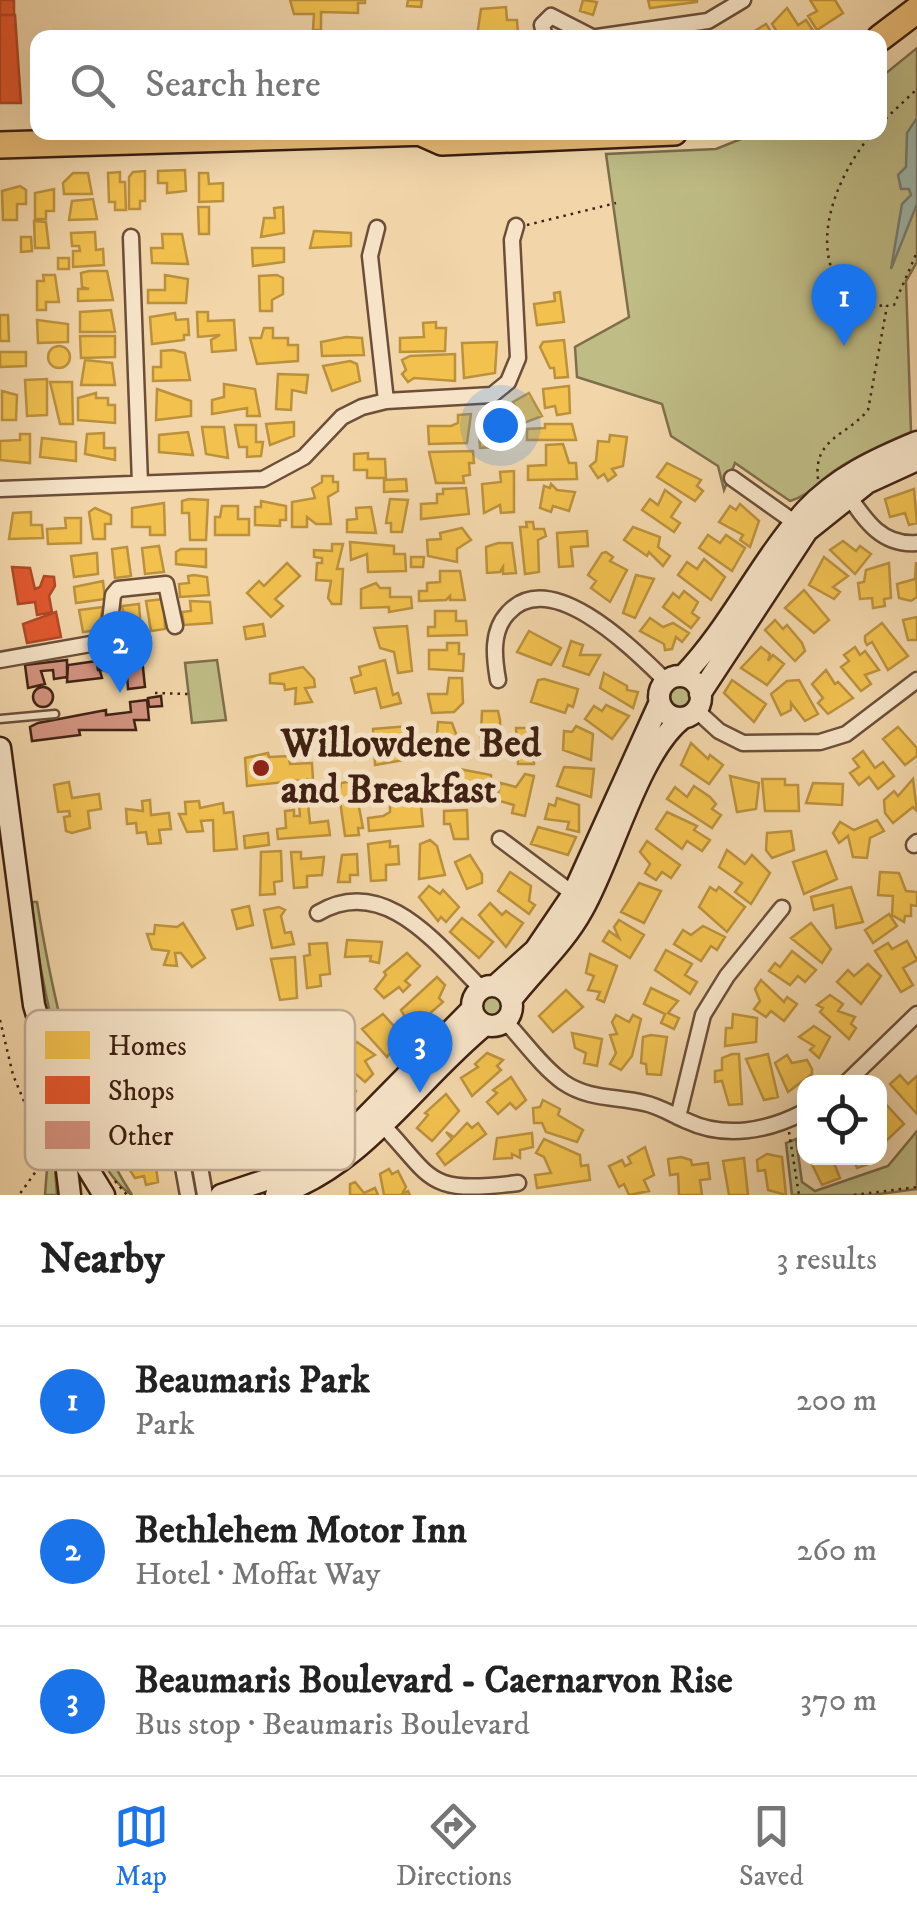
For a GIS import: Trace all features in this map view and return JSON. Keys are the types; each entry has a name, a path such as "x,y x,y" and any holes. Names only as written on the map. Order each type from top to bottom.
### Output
{"highway":[{"path":"887,33 917,10"},
{"path":"887,51 917,28"},
{"path":"0,145 178,140"},
{"path":"438,140 488,140"}],"street":[{"path":"642,30 708,21 739,1"},
{"path":"543,30 542,25 551,16 578,30"},
{"path":"0,489 274,476 304,457 342,417 386,401 483,398 508,382 518,358 512,240 516,226"},
{"path":"377,228 370,256 386,401"},
{"path":"130,237 140,483"},
{"path":"580,899 659,704 674,679 714,641 801,527 836,488 859,468 917,442"},
{"path":"836,488 917,460"},
{"path":"732,478 801,527"},
{"path":"836,488 882,537 917,544"},
{"path":"355,1141 488,1018 496,992 580,899 650,760 670,727 693,707 801,527"},
{"path":"0,660 68,651 107,639 118,589 166,584 175,626"},
{"path":"498,680 494,654 499,625 518,604 540,598 558,601 586,614 674,679 695,683 693,707"},
{"path":"693,707 719,731 743,743 820,742 846,734 917,680"},
{"path":"659,704 670,716 693,707"},
{"path":"0,748 7,866 36,1010"},
{"path":"500,840 580,899"},
{"path":"318,913 355,902 388,906 496,992"},
{"path":"678,1117 704,1015 727,976 782,908"},
{"path":"488,1018 496,992"},
{"path":"854,1075 917,1014"},
{"path":"488,1018 565,1083 595,1096 643,1102 726,1132 797,1116"},
{"path":"378,1120 439,1188 455,1192 518,1183"},
{"path":"66,1170 70,1195"},
{"path":"88,1170 104,1195"},
{"path":"183,1170 188,1195"},
{"path":"201,1170 205,1195"},
{"path":"221,1195 296,1170"},
{"path":"276,1195 310,1182 323,1170"}],"lane":[{"path":"0,719 55,714"}],"path":[{"path":"887,117 917,88"},
{"path":"867,140 831,197 829,262 845,296 860,308 894,305"},
{"path":"516,226 616,203"},
{"path":"894,305 917,252"},
{"path":"836,488 817,469 822,449 868,410 887,306 894,305"},
{"path":"155,692 189,694"},
{"path":"0,1020 12,1074 25,1104"},
{"path":"788,1121 799,1195"},
{"path":"20,1195 37,1170"},
{"path":"109,1171 126,1195"},
{"path":"854,1195 917,1186"}],"shaded area":[{"path":"917,48 917,262 906,281 911,432 855,458 790,501 735,463 724,490 718,466 671,436 662,404 577,377 575,347 629,317 606,154 716,149 738,140 887,140 887,72"},
{"path":"217,660 226,720 192,723 185,663"},
{"path":"680,684 689,688 693,697 689,706 680,710 671,706 667,697 671,688"},
{"path":"32,902 37,902 58,1010 49,1010"},
{"path":"492,994 501,997 501,1015 492,1018 483,1015 480,1006 483,997"},
{"path":"917,1131 917,1189 872,1195 792,1195 786,1143 796,1139 802,1182 815,1191 888,1166"},
{"path":"47,1170 55,1170 57,1195 45,1195"},
{"path":"109,1170 118,1170 132,1195"}],"water":[{"path":"917,118 917,204 891,269 902,204 911,195 909,189 901,189 898,175 906,167 907,133"}],"building: Homes":[{"path":"290,0 365,3 358,3 358,13 321,12 321,30 313,30 314,14 294,14"},
{"path":"408,0 422,0 421,7 407,6"},
{"path":"583,0 597,2 593,15 580,11"},
{"path":"648,0 697,0 697,2 650,8"},
{"path":"810,0 835,0 843,13 817,30 808,16 817,11"},
{"path":"506,7 507,20 517,20 518,30 478,30 481,9"},
{"path":"787,8 798,25 806,20 813,30 776,30 772,24"},
{"path":"185,170 186,191 167,193 167,183 158,183 158,171"},
{"path":"145,171 145,201 140,201 140,209 129,209 129,177 133,172"},
{"path":"120,172 120,182 125,182 126,210 115,210 115,202 109,202 108,173"},
{"path":"73,173 88,173 92,194 64,194 63,183"},
{"path":"199,173 208,173 209,184 223,183 223,201 199,202"},
{"path":"20,186 26,190 26,204 17,204 17,220 3,220 2,191"},
{"path":"54,189 54,211 46,211 46,219 35,219 35,193"},
{"path":"93,199 97,219 69,220 72,201"},
{"path":"198,207 209,207 209,234 199,234"},
{"path":"283,207 284,233 261,237 264,218 275,218 274,208"},
{"path":"34,221 46,222 49,248 35,248"},
{"path":"314,231 351,233 351,246 310,248"},
{"path":"95,232 96,250 103,249 104,265 73,267 73,251 80,251 79,246 72,246 71,233"},
{"path":"162,234 182,234 188,264 152,263 151,248 163,248"},
{"path":"21,237 31,237 32,251 21,252"},
{"path":"252,248 284,248 284,262 253,266"},
{"path":"58,258 69,258 69,269 58,269"},
{"path":"107,271 113,300 78,301 78,289 89,289 82,287 81,273"},
{"path":"43,275 55,275 59,302 46,302 46,310 37,310 37,281 44,281"},
{"path":"165,275 188,279 186,303 148,303 148,290 165,290"},
{"path":"259,276 283,278 283,294 272,300 272,311 260,311"},
{"path":"560,292 564,322 537,325 534,304 555,301 554,293"},
{"path":"111,310 115,332 80,332 80,312"},
{"path":"197,312 208,312 208,321 234,320 236,350 212,352 211,340 220,335 198,337"},
{"path":"175,313 176,320 188,319 189,335 184,335 184,340 152,344 150,317"},
{"path":"0,315 8,315 9,341 0,341"},
{"path":"37,320 68,324 68,342 38,343"},
{"path":"436,322 436,328 446,328 445,351 400,352 400,338 424,337 423,323"},
{"path":"264,328 273,328 273,338 288,338 288,345 298,345 298,361 257,364 250,338 261,338"},
{"path":"80,336 115,336 115,357 81,358"},
{"path":"362,338 364,355 322,356 321,342"},
{"path":"564,340 568,377 555,378 554,368 550,368 540,347 543,342"},
{"path":"497,342 495,373 464,378 462,343"},
{"path":"59,346 67,349 67,365 59,368 51,365 48,357 51,349"},
{"path":"161,351 185,353 190,380 153,381 153,367 161,367"},
{"path":"0,352 26,352 26,366 0,367"},
{"path":"455,354 455,381 414,378 408,382 402,374 406,370 402,360 410,356"},
{"path":"85,360 112,363 115,385 81,385"},
{"path":"350,361 357,364 360,381 332,391 323,366"},
{"path":"278,374 308,375 306,393 292,390 291,410 276,409"},
{"path":"47,379 47,415 27,416 25,380"},
{"path":"50,382 72,382 73,424 60,424"},
{"path":"224,384 255,389 260,416 247,416 247,408 212,414 212,400 224,397"},
{"path":"569,386 570,413 557,415 555,406 545,408 543,389"},
{"path":"157,389 191,401 191,416 156,420"},
{"path":"2,391 17,395 16,420 2,420"},
{"path":"96,393 96,398 108,398 108,405 115,405 115,423 78,420 78,398"},
{"path":"529,393 542,416 516,426 509,414 517,410 513,402"},
{"path":"471,414 467,443 429,444 428,426 451,426 458,423 458,415"},
{"path":"478,416 499,417 497,447 480,448"},
{"path":"294,422 294,436 270,445 266,424"},
{"path":"545,424 572,424 576,440 527,440 527,429 545,428"},
{"path":"235,425 256,425 256,442 263,442 261,456 247,457 247,447 239,447"},
{"path":"202,427 224,427 228,458 206,454"},
{"path":"188,432 193,455 159,452 159,435"},
{"path":"104,433 104,448 115,448 115,460 85,454 87,434"},
{"path":"20,434 30,434 30,463 0,460 0,441 20,440"},
{"path":"610,435 627,437 623,466 612,469 616,475 608,481 604,474 598,478 590,466 596,461 598,441 609,442"},
{"path":"42,438 76,442 76,461 40,457"},
{"path":"563,444 569,463 576,463 577,479 528,480 528,466 546,465 546,445"},
{"path":"473,451 474,463 469,463 470,475 463,476 464,483 436,483 429,452"},
{"path":"368,453 368,459 385,459 386,478 367,478 367,470 354,470 354,454"},
{"path":"667,463 701,480 697,486 703,491 695,501 657,477"},
{"path":"514,471 514,512 501,513 500,505 484,513 482,484 501,482 500,472"},
{"path":"322,476 333,476 333,482 338,482 338,491 328,497 331,524 316,524 307,517 307,527 292,527 292,502 315,498 312,488 322,482"},
{"path":"406,479 407,491 384,492 384,480"},
{"path":"551,484 557,490 575,492 569,511 553,506 551,512 540,508 544,486 550,488"},
{"path":"466,488 469,514 421,519 421,504 437,503 437,494 443,494 443,489"},
{"path":"914,489 917,523 909,525 905,513 890,517 885,499"},
{"path":"665,490 681,502 671,517 680,523 674,532 642,510 650,499 658,505"},
{"path":"390,499 408,500 402,532 391,532 391,523 386,523"},
{"path":"208,500 206,540 190,540 189,513 182,513 182,501"},
{"path":"261,501 286,506 286,520 280,520 280,526 255,525 255,507 261,507"},
{"path":"164,503 165,535 150,535 150,527 132,527 132,508"},
{"path":"740,504 759,521 750,547 740,540 743,535 719,522 730,506 736,510"},
{"path":"222,506 238,506 238,519 249,519 249,535 215,535 215,517 220,517"},
{"path":"371,507 376,533 347,532 347,520 357,519 356,508"},
{"path":"95,508 111,515 111,524 105,524 105,539 93,539 89,512"},
{"path":"31,512 31,525 42,525 43,538 9,539 13,513"},
{"path":"65,518 81,518 81,543 48,544 47,529 66,528"},
{"path":"526,522 533,522 534,529 544,529 546,536 538,540 539,572 525,574 520,527 527,527"},
{"path":"633,527 660,537 658,547 670,556 663,566 649,552 647,556 624,540"},
{"path":"462,528 471,540 457,549 457,562 428,556 427,540 441,539 440,533"},
{"path":"587,531 588,546 571,547 573,566 559,567 557,533"},
{"path":"708,535 720,543 726,535 745,548 732,571 699,548"},
{"path":"843,541 856,551 860,546 871,554 855,574 830,550"},
{"path":"350,542 394,546 394,554 405,554 406,571 368,572 367,554 351,560"},
{"path":"512,543 516,573 503,574 503,567 500,572 487,573 486,547"},
{"path":"332,544 343,544 337,569 343,569 341,604 332,604 328,598 331,581 316,580 317,563 322,563 322,558 314,557 314,550 332,551"},
{"path":"159,546 164,572 145,574 142,548"},
{"path":"127,547 131,576 115,578 112,549"},
{"path":"206,549 206,567 176,564 176,552"},
{"path":"606,552 613,557 610,561 627,570 610,602 591,588 596,581 588,575"},
{"path":"97,553 98,574 74,577 71,556"},
{"path":"411,557 424,557 423,567 411,567"},
{"path":"824,557 848,576 833,587 840,592 834,599 809,585"},
{"path":"704,559 725,577 711,600 678,575 687,562 697,569"},
{"path":"916,562 917,597 911,601 899,598 897,584 915,579"},
{"path":"287,563 300,576 275,599 283,606 271,617 247,593 259,581 264,586"},
{"path":"889,563 891,598 884,599 885,606 873,608 872,598 860,599 858,583 864,582 866,570"},
{"path":"440,571 460,571 465,600 450,600 450,596 446,600 419,601 419,591 427,591 427,583 440,582"},
{"path":"636,575 654,579 635,618 623,613"},
{"path":"188,576 207,577 209,595 180,597 179,584 189,583"},
{"path":"103,581 105,599 76,603 74,587"},
{"path":"376,583 380,588 390,588 390,597 411,597 412,608 389,612 389,607 361,608 361,589"},
{"path":"804,590 829,620 814,633 785,608"},
{"path":"684,591 698,602 692,613 699,618 691,628 663,607 673,593 679,598"},
{"path":"164,599 165,629 151,631 146,601"},
{"path":"190,601 210,602 212,623 184,625 182,612 191,611"},
{"path":"139,604 141,632 127,633 122,606"},
{"path":"103,607 98,630 83,632 79,610"},
{"path":"435,611 456,611 456,621 466,621 467,635 428,636 428,627 435,627"},
{"path":"917,617 917,640 908,640 903,620"},
{"path":"650,618 663,627 673,623 689,633 682,642 676,637 672,649 665,650 664,644 640,631"},
{"path":"775,620 783,629 787,625 802,643 805,651 795,661 765,630"},
{"path":"882,623 908,656 888,670 872,642 867,645 865,641 865,636"},
{"path":"263,624 265,636 246,639 244,627"},
{"path":"407,626 412,671 398,673 394,652 380,648 374,628"},
{"path":"529,631 561,648 551,665 517,652"},
{"path":"571,641 583,645 580,655 600,655 589,675 563,666"},
{"path":"447,643 459,643 459,654 464,654 463,671 429,669 429,650 447,650"},
{"path":"761,647 770,654 768,661 773,655 784,664 767,685 741,668"},
{"path":"855,647 860,655 865,651 879,670 865,675 871,684 861,691 841,667 849,661 844,655"},
{"path":"385,660 393,695 398,693 401,703 381,708 376,688 355,693 351,678 361,675 359,667"},
{"path":"303,667 314,679 315,687 305,688 312,702 295,704 296,688 285,690 284,684 270,683 270,674"},
{"path":"826,670 835,684 838,682 853,698 828,714 818,703 823,698 812,684"},
{"path":"604,673 627,686 627,690 638,692 633,708 600,688"},
{"path":"449,678 462,678 463,703 454,712 432,713 428,694 447,694"},
{"path":"538,680 578,689 573,707 568,705 565,713 531,702"},
{"path":"732,680 766,704 754,722 724,693"},
{"path":"799,680 818,714 805,721 791,703 791,710 781,715 771,694 787,681"},
{"path":"606,705 629,716 612,739 585,719 594,706 602,711"},
{"path":"482,711 498,711 500,720 501,745 492,745 492,756 480,755"},
{"path":"438,722 452,723 459,742 467,743 466,756 448,756 443,748 436,748"},
{"path":"409,726 413,744 425,742 427,756 375,765 373,729"},
{"path":"576,726 593,734 591,760 563,750 564,731 572,732"},
{"path":"898,727 917,748 917,756 905,765 883,739"},
{"path":"516,728 536,728 534,764 518,764"},
{"path":"691,743 708,759 710,755 723,765 709,784 681,765"},
{"path":"863,751 875,768 883,762 894,776 878,789 869,777 859,785 850,773 859,767 853,759"},
{"path":"268,753 269,757 289,756 290,764 312,763 313,779 247,786 245,758"},
{"path":"564,767 594,769 591,797 557,786"},
{"path":"454,768 491,775 491,788 470,790 470,794 447,794 447,775 454,775"},
{"path":"525,774 534,776 525,816 512,813 514,805 496,800 501,783 516,787"},
{"path":"730,776 759,783 756,809 737,812"},
{"path":"762,779 785,779 785,785 798,785 799,811 765,811"},
{"path":"913,779 917,811 913,807 893,823 885,813 884,800 894,791 898,796"},
{"path":"354,781 363,828 358,828 359,835 345,836 339,794 341,783"},
{"path":"69,782 72,798 99,794 101,809 88,811 90,828 72,833 66,831 64,817 70,816 69,811 58,812 54,785"},
{"path":"813,783 843,784 842,805 806,803"},
{"path":"694,786 710,797 716,804 712,809 721,815 712,828 667,799 675,787 687,797"},
{"path":"420,795 423,826 369,831 368,818 383,816 390,812 390,806 408,804 407,796"},
{"path":"557,798 579,805 579,832 567,829 569,822 545,819 549,804 555,806"},
{"path":"150,800 151,815 169,813 171,829 159,830 161,843 148,844 146,832 137,833 136,823 127,824 126,809 143,811 142,801"},
{"path":"199,801 200,808 223,803 224,813 233,812 237,849 214,851 213,820 201,821 203,831 187,832 179,814 186,814 185,802"},
{"path":"299,804 308,804 310,823 328,821 330,835 278,839 277,829 286,828 285,811 294,810 294,816 300,816"},
{"path":"467,810 468,839 454,839 450,824 444,824 444,811"},
{"path":"667,812 697,826 694,830 710,840 702,851 687,841 682,849 656,829"},
{"path":"877,820 884,831 870,838 867,858 853,857 848,836 839,843 833,833 840,822 854,830"},
{"path":"538,827 576,837 568,855 531,844"},
{"path":"791,831 794,850 772,858 766,850 767,833"},
{"path":"268,833 269,845 245,848 244,836"},
{"path":"430,840 437,846 445,875 419,879 420,844"},
{"path":"390,841 390,847 398,846 399,864 386,865 386,880 371,881 368,844"},
{"path":"647,841 680,865 671,878 662,872 656,880 645,873 650,864 640,852"},
{"path":"727,850 745,864 752,855 770,873 751,904 735,892 742,883 719,867"},
{"path":"281,851 282,881 274,882 275,894 260,895 261,852"},
{"path":"826,851 837,879 804,894 793,862"},
{"path":"291,852 301,852 301,859 324,857 322,875 307,876 307,887 294,888"},
{"path":"357,854 358,875 350,875 350,882 338,882 342,855"},
{"path":"470,855 482,874 482,883 467,889 455,862"},
{"path":"510,872 531,886 529,901 535,905 529,914 498,891"},
{"path":"880,872 899,873 906,891 917,892 917,906 911,905 911,916 905,916 904,922 892,915 893,896 878,895"},
{"path":"639,883 661,891 644,923 621,912"},
{"path":"429,886 440,894 443,890 459,907 446,922 441,917 438,921 419,897"},
{"path":"710,887 716,891 719,887 745,907 727,932 699,907"},
{"path":"851,887 863,922 836,928 833,905 814,910 811,897"},
{"path":"490,903 502,915 506,911 523,923 506,947 479,915"},
{"path":"249,906 253,925 237,929 232,910"},
{"path":"264,910 285,910 281,916 285,933 291,932 294,944 272,948"},
{"path":"889,914 897,926 873,943 865,930"},
{"path":"462,918 493,942 479,958 450,932"},
{"path":"619,920 644,935 630,958 603,941 609,931 619,938 614,927"},
{"path":"183,923 205,958 192,967 181,953 175,953 177,966 164,965 169,951 152,949 147,934 154,934 155,925 177,927"},
{"path":"811,923 831,949 822,963 791,938"},
{"path":"703,926 725,937 717,950 711,946 701,961 674,944 683,930 691,935"},
{"path":"347,940 382,942 379,963 370,961 371,956 345,957"},
{"path":"907,941 917,960 903,968 913,985 901,992 875,951 888,943 892,949"},
{"path":"327,943 330,974 320,975 321,986 307,988 304,956 310,955 309,944"},
{"path":"666,950 692,964 685,975 697,982 690,994 655,970"},
{"path":"792,951 816,970 805,982 798,976 790,985 769,971 775,963 780,967"},
{"path":"407,953 420,966 405,981 410,985 403,992 399,987 384,998 375,989 386,975 384,972"},
{"path":"590,954 617,966 604,1002 597,999 600,992 588,990 594,976 586,973"},
{"path":"295,957 297,998 280,1000 271,959"},
{"path":"868,964 881,976 861,1004 837,982 848,970 854,976"},
{"path":"437,977 445,985 439,998 443,1002 412,1029 401,1010"},
{"path":"761,980 784,1002 787,997 797,1004 784,1021 771,1011 766,1017 754,1009 760,1001 755,989"},
{"path":"651,988 678,1001 668,1013 679,1018 674,1029 661,1023 665,1014 644,1004"},
{"path":"566,990 583,1007 553,1032 539,1016"},
{"path":"830,995 843,1004 838,1011 855,1017 851,1024 856,1028 849,1039 820,1012 823,1008 817,1005"},
{"path":"383,1014 403,1036 387,1057 362,1029"},
{"path":"733,1014 757,1018 756,1042 725,1046 726,1028 732,1028"},
{"path":"616,1015 629,1022 633,1015 641,1019 632,1056 621,1070 610,1064 616,1053 610,1035 617,1034 612,1022"},
{"path":"814,1026 830,1037 819,1058 810,1050 814,1046 799,1037"},
{"path":"572,1033 602,1039 597,1066 584,1063 586,1053 575,1048"},
{"path":"643,1037 667,1037 661,1075 647,1074 646,1064 641,1063"},
{"path":"355,1044 375,1055 365,1061 373,1074 365,1082 355,1073"},
{"path":"487,1053 503,1060 497,1066 501,1070 472,1096 461,1078 478,1067 475,1064"},
{"path":"739,1054 742,1104 729,1105 722,1081 715,1082 715,1071 722,1070 722,1058"},
{"path":"768,1054 778,1097 764,1100 746,1059"},
{"path":"787,1055 792,1063 807,1060 812,1074 797,1075 797,1085 788,1092 775,1063"},
{"path":"900,1075 908,1084 917,1076 917,1114 890,1084"},
{"path":"511,1077 526,1100 516,1109 510,1103 498,1114 487,1102 497,1093 493,1090"},
{"path":"446,1094 459,1111 432,1141 417,1128 428,1115 425,1113"},
{"path":"543,1100 583,1130 577,1142 546,1132 542,1123 534,1123 533,1108 540,1107"},
{"path":"887,1105 904,1124 887,1140"},
{"path":"467,1123 472,1128 478,1123 486,1134 445,1165 437,1154 452,1139 446,1132 454,1137"},
{"path":"532,1133 533,1147 520,1150 520,1158 512,1154 512,1158 494,1159 497,1138"},
{"path":"544,1139 580,1155 581,1166 588,1165 590,1180 537,1188 535,1175 551,1173 544,1157 536,1153"},
{"path":"645,1147 654,1175 644,1180 649,1191 629,1195 624,1184 619,1187 609,1166 622,1160 625,1166 631,1163 628,1157"},
{"path":"767,1154 782,1157 786,1195 768,1190 765,1170 758,1171 757,1160"},
{"path":"744,1158 748,1195 729,1195 723,1161"},
{"path":"668,1159 691,1160 692,1165 708,1163 710,1179 700,1180 702,1195 679,1195 678,1174 670,1175"},
{"path":"812,1165 835,1165 840,1178 822,1185"},
{"path":"389,1169 392,1174 398,1171 406,1187 402,1194 408,1191 410,1195 384,1195 380,1174"},
{"path":"130,1170 156,1170 158,1182 146,1185 144,1176 135,1178"},
{"path":"355,1182 364,1193 375,1188 378,1195 350,1195 350,1184"}],"building: Shops":[{"path":"0,0 14,0 14,15 0,15"},
{"path":"0,15 15,15 21,103 0,103"},
{"path":"12,567 30,568 35,589 44,576 54,577 55,586 49,596 52,612 37,615 35,602 18,604"},
{"path":"56,612 61,637 27,643 23,624"}],"building: Other":[{"path":"126,653 125,670 98,670 96,656"},
{"path":"126,658 142,658 145,687 128,689"},
{"path":"67,660 67,677 54,679 53,670 41,671 45,684 28,688 25,665"},
{"path":"97,661 102,678 67,682 68,665"},
{"path":"43,687 53,697 43,707 33,697"},
{"path":"161,696 162,706 149,707 148,698"},
{"path":"147,700 149,720 134,720 136,730 79,730 80,735 32,741 30,727 38,723 106,710 106,715 131,712 130,702"}],"place":[{"name":"Beaumaris Park","path":"844,346"},
{"name":"Bethlehem Motor Inn","path":"120,693"},
{"name":"Willowdene Bed and Breakfast","path":"261,768"},
{"name":"Beaumaris Boulevard - Caernarvon Rise","path":"420,1093"}]}
